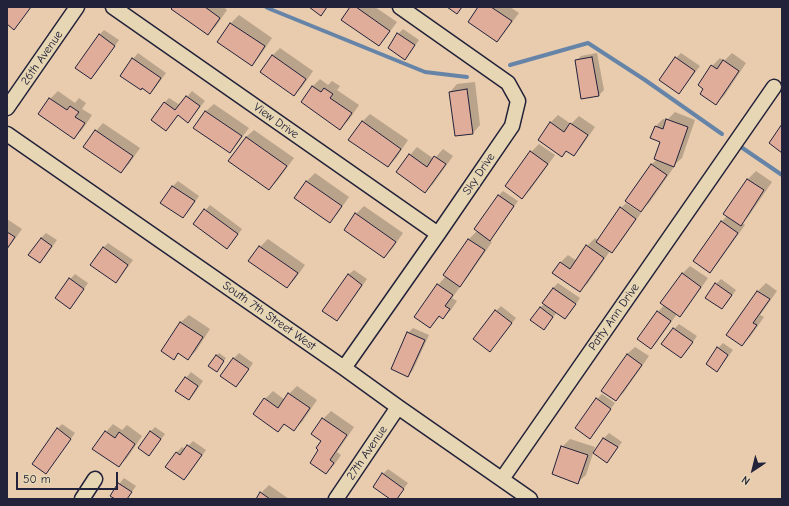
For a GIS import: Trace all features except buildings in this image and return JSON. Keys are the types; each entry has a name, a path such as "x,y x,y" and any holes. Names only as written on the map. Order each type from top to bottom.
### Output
{"street":[{"name":"26th Avenue","path":"7,108 77,7"},
{"name":"View Drive","path":"113,7 438,234"},
{"name":"Sky Drive","path":"344,368 512,126 518,101 508,83 400,7"},
{"name":"Patty Ann Drive","path":"502,479 774,87"},
{"name":"South 7th Street West","path":"7,134 530,499"},
{"name":"27th Avenue","path":"336,499 398,407"},
{"path":"82,499 95,478"}],"waterway":[{"path":"266,7 425,72 467,77"},
{"path":"510,65 588,43 645,80 722,134"},
{"path":"741,147 782,175"}]}
